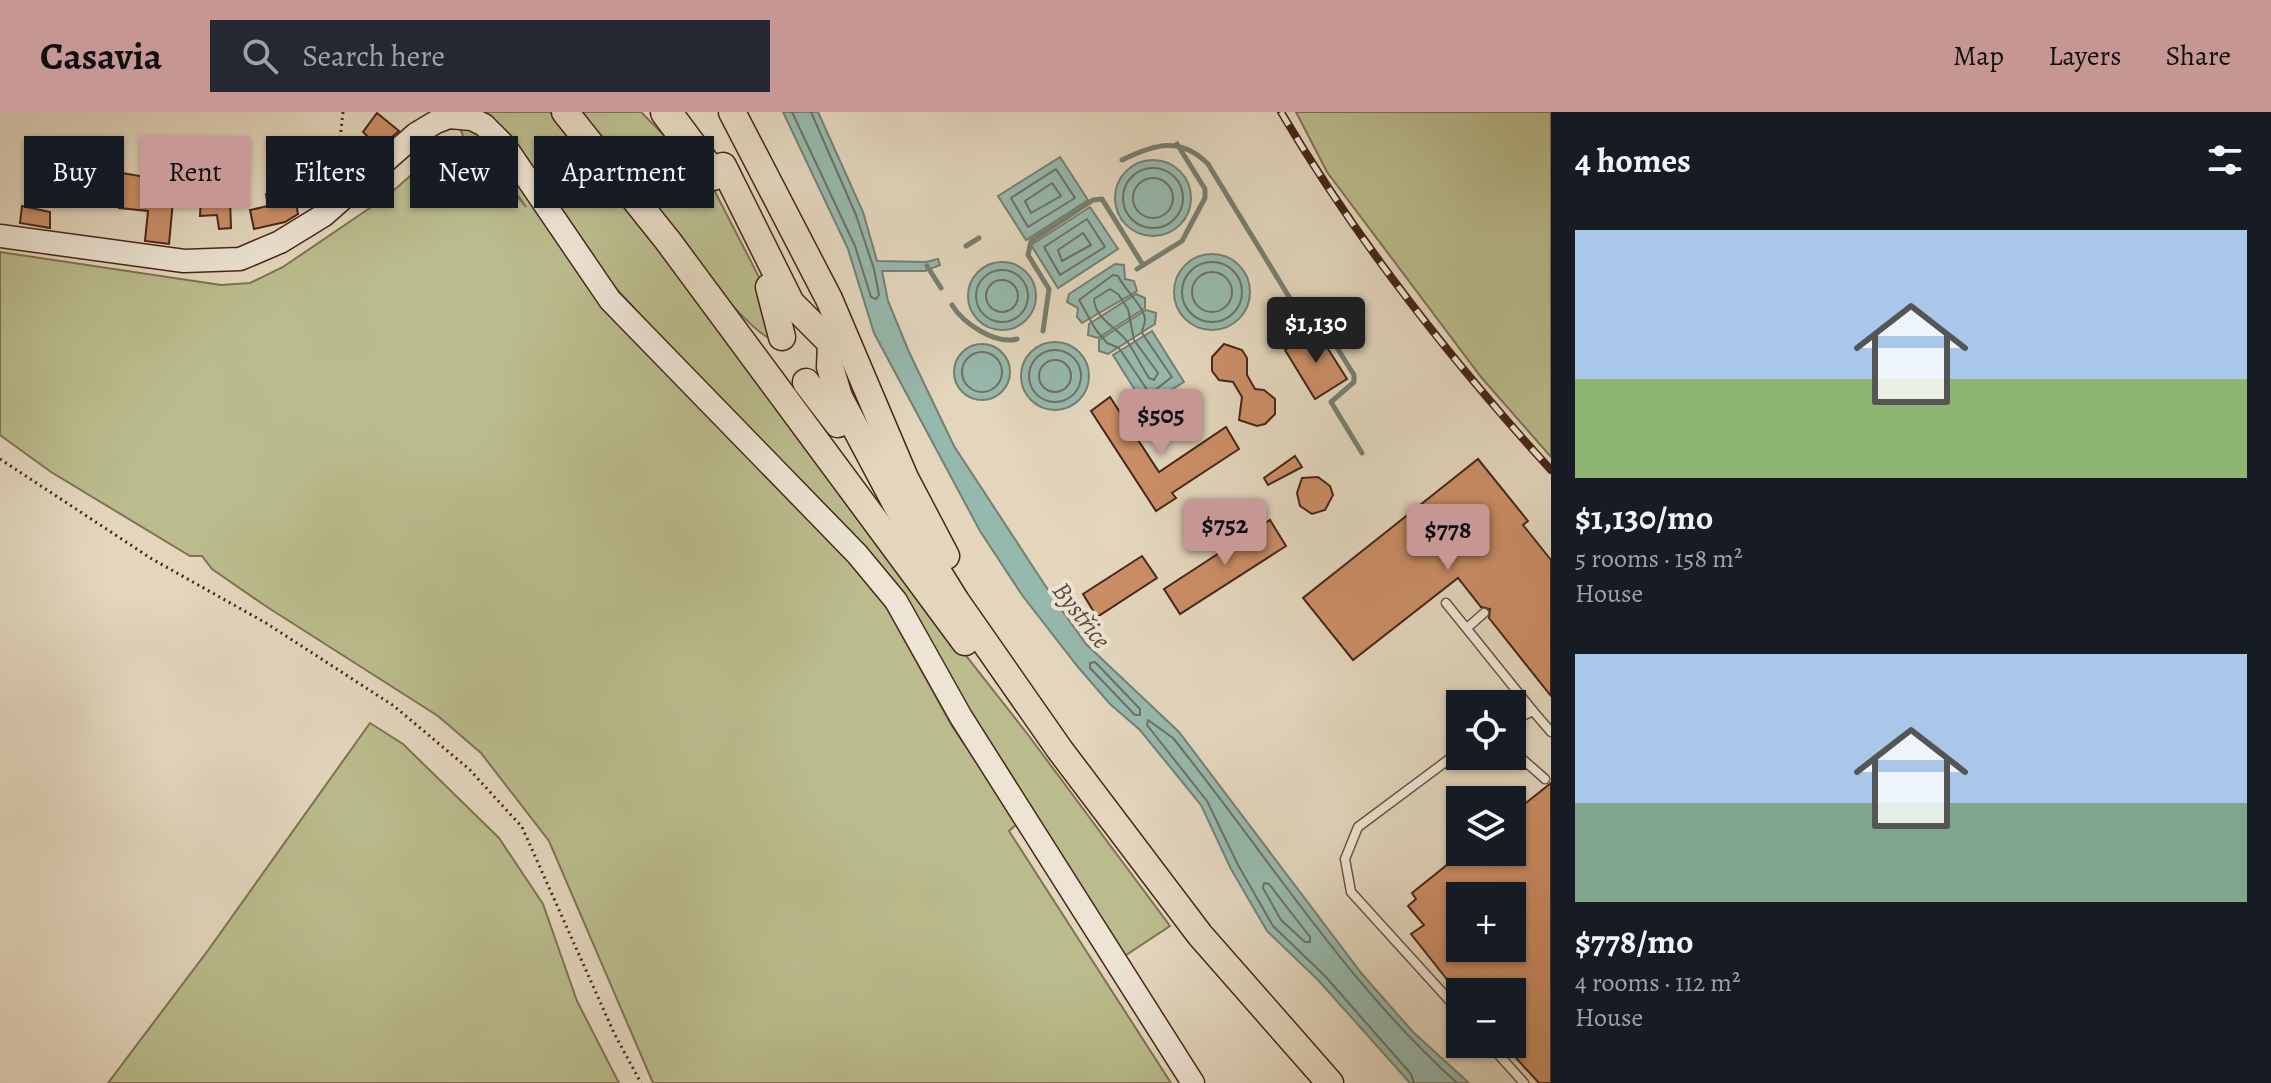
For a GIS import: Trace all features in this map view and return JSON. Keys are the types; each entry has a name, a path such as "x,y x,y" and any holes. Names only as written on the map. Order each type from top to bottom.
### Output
{"highway":[{"path":"666,112 718,170"},
{"path":"689,112 718,170"}],"main road":[{"path":"565,112 668,241 938,608 1013,688"},
{"path":"725,112 820,332"},
{"path":"732,112 838,317 910,489 1013,688"},
{"path":"718,170 786,294 833,349 830,367 839,397 911,529 1013,688"},
{"path":"718,170 772,296 784,372 806,382 827,406 921,565 1200,935 1330,1083"},
{"path":"668,241 752,335 780,345"},
{"path":"780,345 798,326 820,332"},
{"path":"806,382 822,377 830,367"}],"street":[{"path":"394,154 416,134 436,122 461,114 484,125 494,134 610,300 882,582 961,717 1193,1083"},
{"path":"0,236 184,261 221,262 240,259 280,242 332,208"}],"lane":[{"path":"1446,603 1551,732"},
{"path":"1467,628 1484,613"},
{"path":"1526,714 1533,711"},
{"path":"1446,761 1358,827 1345,859 1351,892 1446,997"},
{"path":"1526,762 1545,779"},
{"path":"1502,1058 1524,1083"}],"path":[{"path":"340,136 343,112"},
{"path":"0,459 152,559 266,623 394,706 469,769 522,827 614,1033 641,1083"}],"green space":[{"path":"486,112 550,112 570,136 534,136 534,181 518,158 518,136 503,136"},
{"path":"576,112 641,112 665,136 595,136"},
{"path":"1296,112 1551,112 1551,457 1481,377 1327,172"},
{"path":"459,125 482,136 463,136"},
{"path":"410,176 410,208 518,208 518,197 526,207 518,196 518,184 603,301 878,592 952,726 1018,823 1009,831 1171,1083 653,1083 549,841 481,753 438,716 264,605 212,569 202,556 190,556 51,472 0,435 0,252 221,285 250,283 283,267 370,208 394,208 394,190"},
{"path":"714,190 762,283 772,339 756,329 704,274 651,208 714,208"},
{"path":"553,208 628,208 715,314 844,500 1029,736 1170,926 1123,957 1052,848 898,594 589,259"},
{"path":"370,723 403,744 499,838 543,904 577,1001 619,1083 108,1083 209,949"}],"water":[{"path":"783,112 818,112 863,212 877,261 926,262 938,259 940,265 925,271 882,271 888,301 954,446 1054,599 1086,644 1179,732 1362,974 1413,1032 1469,1083 1410,1083 1319,981 1267,931 1231,869 1201,805 1140,730 1110,704 1078,667 1022,595 980,531 874,333 848,249"},
{"path":"1060,157 1088,200 1026,240 998,196"},
{"path":"1153,160 1168,163 1180,171 1188,183 1191,198 1188,213 1180,225 1168,233 1153,236 1138,233 1126,225 1118,213 1115,198 1118,183 1126,171 1138,163"},
{"path":"1090,207 1118,249 1058,288 1031,245"},
{"path":"1212,254 1227,257 1239,265 1247,277 1250,292 1247,307 1239,319 1227,327 1212,330 1197,327 1185,319 1177,307 1174,292 1177,277 1185,265 1197,257"},
{"path":"1002,262 1015,264 1026,272 1034,283 1034,309 1026,320 1015,328 1002,330 989,328 978,320 970,309 968,296 970,283 978,272 989,264"},
{"path":"1115,264 1124,265 1125,279 1134,281 1137,291 1082,323 1077,317 1078,308 1067,302 1069,294"},
{"path":"1136,294 1145,298 1145,308 1098,338 1088,335 1089,324"},
{"path":"1146,310 1156,313 1155,324 1108,354 1099,351 1099,340"},
{"path":"1152,331 1184,382 1145,406 1113,355"},
{"path":"1055,342 1068,344 1079,352 1087,363 1087,389 1079,400 1068,408 1055,410 1042,408 1031,400 1023,389 1021,376 1023,363 1031,352 1042,344"},
{"path":"982,344 1002,352 1010,372 1002,392 982,400 962,392 954,372 962,352"}],"building":[{"path":"377,113 399,131 393,136 367,136 363,132"},
{"path":"124,173 140,176 140,208 172,208 169,244 145,241 148,211 119,208 124,208"},
{"path":"22,206 50,212 50,228 20,223"},
{"path":"266,206 297,208 298,214 285,222 254,229 250,210"},
{"path":"200,208 230,208 231,228 219,229 217,215 200,216"},
{"path":"1316,330 1347,379 1315,399 1285,350"},
{"path":"1224,344 1242,350 1247,358 1247,375 1255,389 1264,390 1275,399 1275,414 1265,424 1257,426 1239,420 1242,397 1233,382 1219,380 1212,371 1212,357"},
{"path":"1110,397 1159,472 1226,427 1239,449 1172,493 1176,498 1156,511 1091,411"},
{"path":"1295,456 1302,467 1268,485 1264,478"},
{"path":"1478,459 1528,521 1523,525 1551,560 1551,696 1489,618 1490,609 1481,607 1458,578 1353,660 1303,598"},
{"path":"1318,477 1330,486 1333,495 1325,510 1312,514 1300,506 1297,493 1302,478"},
{"path":"1270,520 1286,546 1180,614 1164,589"},
{"path":"1142,556 1157,578 1097,617 1083,594"},
{"path":"1551,783 1551,1083 1539,1083 1516,1058 1526,1058 1526,978 1446,978 1411,934 1424,925 1408,906 1416,899 1412,893 1446,866 1526,866 1526,803"}],"waterway":[{"path":"1137,269 1182,241 1205,198 1205,189 1177,144"},
{"path":"1122,160 1156,147 1177,146 1198,155 1208,164 1294,305 1321,322 1354,375 1354,382 1331,402 1362,453"},
{"path":"1043,331 1049,289 1028,255 1031,241 1093,200 1102,199 1143,265"},
{"path":"966,246 979,238"},
{"path":"927,266 941,288"},
{"path":"952,305 980,331 999,339 1017,339"}],"railway":[{"path":"1281,112 1373,253 1441,342 1551,470"}],"water label":[{"name":"Bystřice","path":"1082,615"}]}
